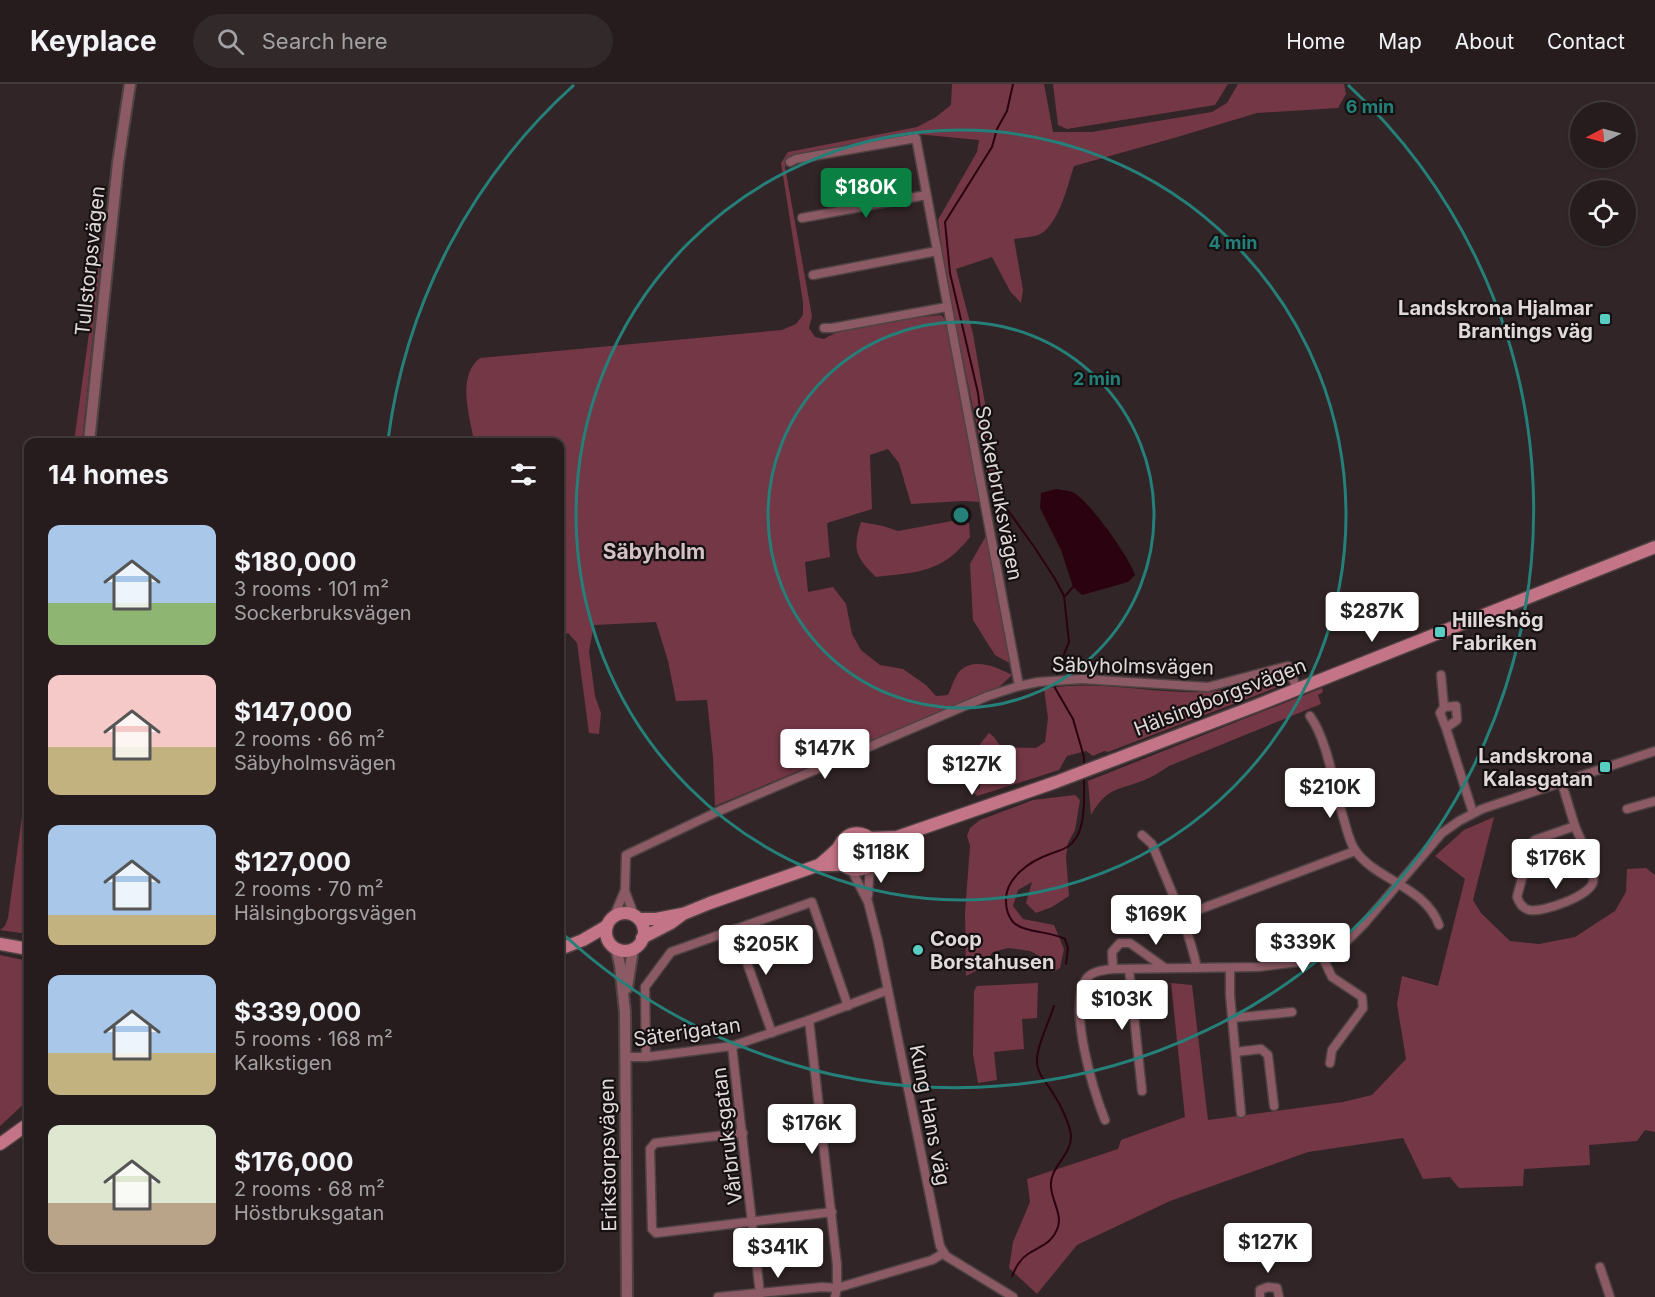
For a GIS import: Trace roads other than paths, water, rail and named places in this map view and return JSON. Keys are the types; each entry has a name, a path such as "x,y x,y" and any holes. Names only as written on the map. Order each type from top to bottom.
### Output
{"main road":[{"name":"Hälsingborgsvägen","path":"870,838 897,837 1056,782 1655,547"},
{"path":"564,947 626,913 636,917 656,919 683,914 819,865 839,847 844,838 852,834 862,834 870,838 874,846 873,859 861,870 819,865"},
{"name":"Hälsingborgsvägen","path":"873,859 897,837"},
{"path":"839,847 839,856 847,867"},
{"path":"564,948 613,946 624,951 633,949 642,938 683,914"},
{"path":"636,917 643,928 642,938"},
{"path":"610,921 606,935 613,946"},
{"path":"0,944 24,948"},
{"path":"0,1144 24,1127"}],"street":[{"name":"Tullstorpsvägen","path":"89,438 118,163 130,84"},
{"name":"Sockerbruksvägen","path":"790,162 795,159 916,138 1019,686"},
{"path":"802,218 926,195"},
{"path":"813,275 937,251"},
{"path":"824,328 947,307"},
{"name":"Säbyholmsvägen","path":"610,921 625,890 626,855 791,780 988,696 1038,682 1082,679 1208,687 1288,666 1297,689"},
{"path":"1441,675 1444,707 1440,713 1473,813"},
{"path":"1444,707 1456,706 1457,720 1446,728"},
{"path":"1310,716 1319,728 1337,798 1355,851 1418,897 1435,913 1439,925"},
{"path":"1105,1120 1090,1076 1085,1051 1081,997 1084,981 1089,975 1113,969 1230,969 1275,966 1322,956 1347,941 1358,930 1443,832 1473,813 1655,751"},
{"path":"1561,782 1593,876 1593,884 1584,894 1539,910 1522,907 1517,897 1531,844 1535,840 1575,826"},
{"path":"1628,809 1655,801"},
{"path":"1142,835 1152,844 1182,916 1193,947 1197,968"},
{"path":"1182,916 1355,851"},
{"name":"Kung Hans väg","path":"868,903 873,859"},
{"name":"Kung Hans väg","path":"847,867 868,903 940,1246 944,1252"},
{"name":"Säbyholmsvägen","path":"625,890 636,917"},
{"path":"646,1057 645,987 671,952 812,902 848,1005"},
{"path":"735,929 772,1033"},
{"path":"1113,969 1114,949 1120,943 1127,942 1165,968"},
{"name":"Erikstorpsvägen","path":"613,946 620,966 625,1012 627,1297"},
{"name":"Erikstorpsvägen","path":"625,1012 633,949"},
{"path":"1322,956 1332,977 1362,997 1363,1008 1332,1050 1330,1063"},
{"path":"1129,969 1142,1090"},
{"path":"1230,969 1241,1113"},
{"name":"Säterigatan","path":"625,1057 646,1057 732,1046 888,990"},
{"path":"1233,1018 1292,1012"},
{"path":"809,1020 832,1212 836,1292"},
{"name":"Vårbruksgatan","path":"732,1046 760,1294"},
{"path":"1236,1052 1261,1049 1268,1055 1274,1106"},
{"path":"743,1134 654,1143 650,1149 652,1229 656,1233 832,1212"},
{"path":"718,1297 822,1287 836,1292 932,1260 944,1252 946,1256 1013,1297"},
{"path":"1600,1267 1610,1297"},
{"path":"1260,1297 1260,1290 1268,1287 1277,1288 1279,1297"}],"waterway":[{"path":"1013,84 1007,111 997,129 992,147 945,222 950,273 978,393 987,468 1002,502 1035,548 1064,596 1069,642 1058,669 1055,688 1073,719 1084,757 1084,766"},
{"path":"1065,596 1073,587"},
{"path":"1066,964 1068,948 1065,939 1018,926 1010,917 1006,901 1010,885 1020,872 1042,857 1067,847 1076,838 1083,816 1084,775"},
{"path":"1012,1276 1023,1258 1053,1237 1059,1222 1051,1180 1056,1167 1068,1150 1071,1132 1062,1109 1042,1076 1037,1063 1041,1042 1054,1006"}],"place":[{"name":"Landskrona Hjalmar Brantings väg","path":"1605,319"},
{"name":"Hilleshög Fabriken","path":"1440,632"},
{"name":"Landskrona Kalasgatan","path":"1605,767"},
{"name":"Coop Borstahusen","path":"918,950"}],"district":[{"name":"Säbyholm","path":"654,551"}]}
